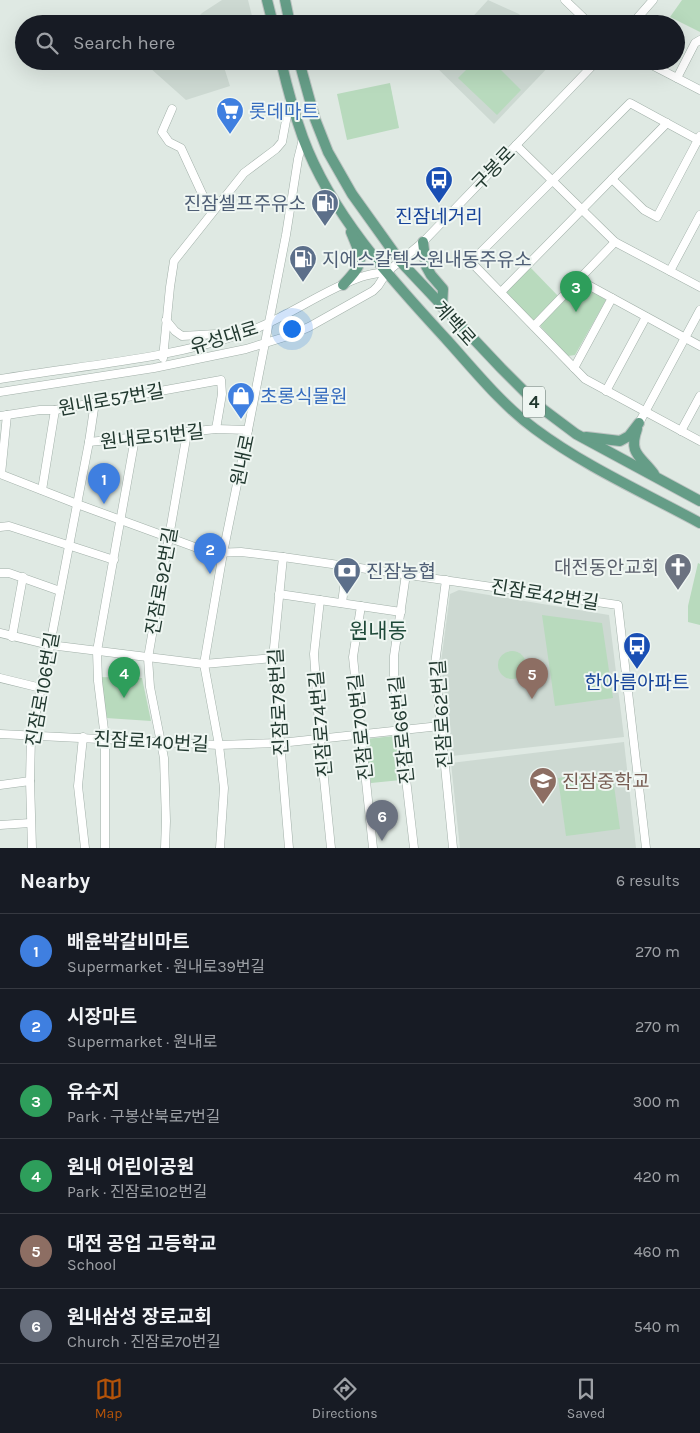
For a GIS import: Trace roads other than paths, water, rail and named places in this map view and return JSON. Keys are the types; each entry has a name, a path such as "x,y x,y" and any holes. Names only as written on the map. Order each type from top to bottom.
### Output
{"main road":[{"path":"267,0 271,15"},
{"path":"285,0 288,15"},
{"name":"계백로","path":"284,70 303,138 326,188 347,222 387,272 498,396 534,428 566,450 700,523"},
{"name":"계백로","path":"302,70 315,118 328,152 352,194 400,261 442,307 540,407 576,434 658,480 698,499"},
{"path":"342,284 358,270 360,261 359,252 347,222"},
{"path":"423,242 426,266 431,275 443,288 442,307"},
{"path":"576,434 620,441 629,436 639,423"},
{"path":"639,423 634,438 635,452 658,480"}],"street":[{"path":"565,0 581,15"},
{"path":"640,15 654,0"},
{"path":"685,62 695,43 700,40"},
{"name":"구봉로","path":"387,272 423,242 587,70"},
{"path":"661,70 700,90"},
{"path":"677,78 681,70"},
{"name":"유성대로","path":"164,366 162,355 174,261 244,173 282,142 290,96"},
{"path":"612,179 644,210 657,217 699,139 630,103 471,262 585,379 700,441"},
{"path":"172,109 162,132 169,142 182,148 211,213"},
{"path":"501,292 667,123"},
{"name":"원내로","path":"220,848 224,788 219,746 204,664 223,553 303,138"},
{"path":"516,145 615,242 700,288"},
{"path":"670,272 700,215"},
{"path":"534,326 615,242"},
{"name":"유성대로","path":"0,378 162,355 212,343 268,324 342,284 361,277 387,272"},
{"name":"유성대로","path":"0,392 164,366 264,344 309,327 374,291 387,272"},
{"path":"578,280 700,346"},
{"path":"574,368 612,298"},
{"path":"639,423 700,310"},
{"path":"606,391 646,317"},
{"path":"166,320 175,332 182,336 248,332"},
{"name":"원내로51번길","path":"216,429 222,394 221,380"},
{"name":"원내로57번길","path":"4,416 40,410 55,410 221,380"},
{"path":"681,431 700,396"},
{"name":"진잠로106번길","path":"32,848 30,823 31,736 42,688 95,402"},
{"path":"42,490 55,410"},
{"path":"0,474 4,416"},
{"name":"원내로51번길","path":"89,442 216,429 248,430"},
{"name":"진잠로92번길","path":"165,848 164,758 150,687 148,658 187,433"},
{"path":"105,848 105,738 98,681 97,651 135,438"},
{"name":"진잠로42번길","path":"0,474 211,553 241,552 348,565 618,605 646,848"},
{"path":"0,527 9,526 114,560"},
{"name":"진잠로78번길","path":"283,557 273,658 289,848"},
{"path":"342,603 348,565"},
{"path":"0,573 24,577 60,591"},
{"name":"진잠로66번길","path":"406,574 394,656 400,731 414,848"},
{"path":"12,636 24,577"},
{"name":"진잠로62번길","path":"446,580 435,664 453,848"},
{"path":"279,594 401,612"},
{"name":"진잠로74번길","path":"320,600 314,654 331,848"},
{"name":"진잠로70번길","path":"362,606 353,657 373,848"},
{"path":"0,633 50,645 204,664 273,658"},
{"path":"0,678 42,688"},
{"path":"219,746 280,743 440,726"},
{"name":"진잠로140번길","path":"0,734 162,741 219,746"},
{"name":"진잠로140번길","path":"83,737 78,786 85,848"},
{"path":"0,785 30,781"},
{"path":"0,825 30,823"}],"place":[{"name":"롯데마트","path":"230,135"},
{"name":"진잠네거리","path":"439,204"},
{"name":"진잠셀프주유소","path":"325,227"},
{"name":"지에스칼텍스원내동주유소","path":"303,283"},
{"name":"유수지","path":"576,312"},
{"name":"초롱식물원","path":"241,420"},
{"name":"배윤박갈비마트","path":"104,504"},
{"name":"시장마트","path":"210,574"},
{"name":"대전동안교회","path":"678,591"},
{"name":"진잠농협","path":"347,595"},
{"name":"한아름아파트","path":"637,670"},
{"name":"원내 어린이공원","path":"124,698"},
{"name":"대전 공업 고등학교","path":"532,699"},
{"name":"진잠중학교","path":"543,805"},
{"name":"원내삼성 장로교회","path":"382,841"}],"district":[{"name":"원내동","path":"378,631"}]}
